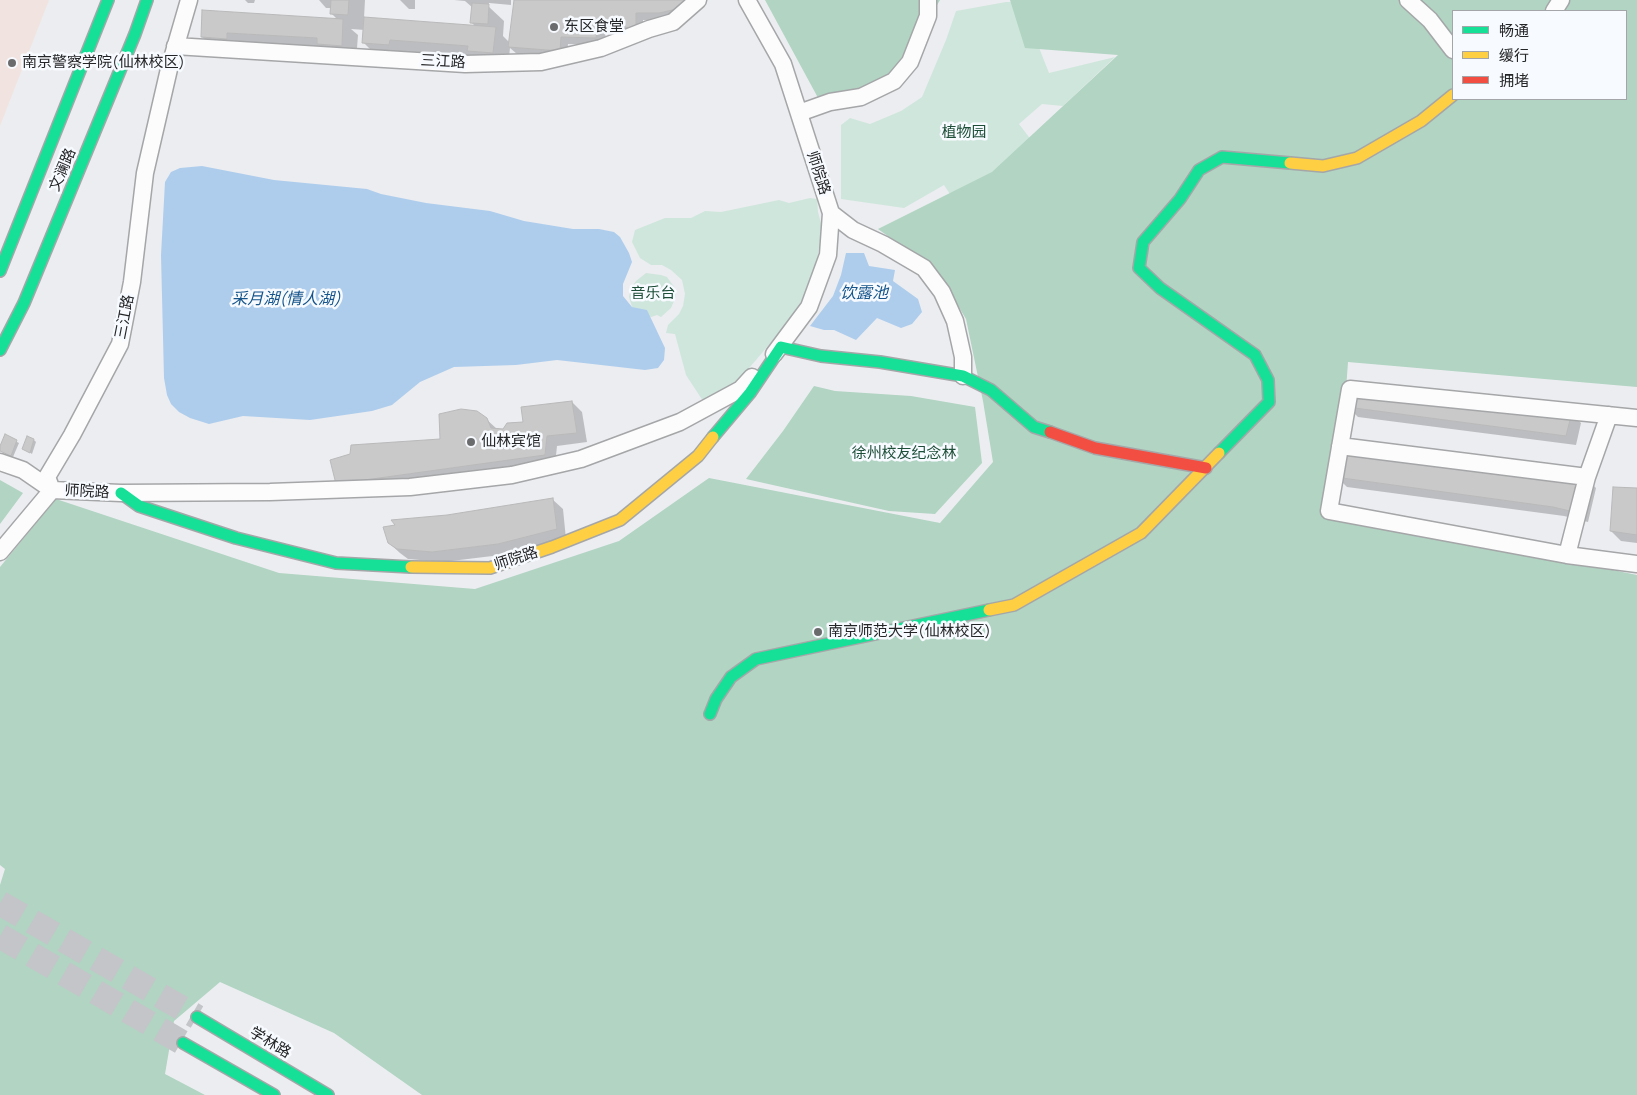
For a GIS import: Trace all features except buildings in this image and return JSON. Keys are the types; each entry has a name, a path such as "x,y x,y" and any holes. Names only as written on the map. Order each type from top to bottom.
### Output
{"street":[{"name":"文澜路","path":"0,272 108,0"},
{"name":"文澜路","path":"0,350 27,294 132,43 148,0"},
{"name":"三江路","path":"52,490 47,477 72,435 120,344 132,282 145,173 175,46 189,0"},
{"name":"三江路","path":"175,46 466,64 541,62 601,48 649,29 673,22 698,0"},
{"name":"师院路","path":"121,493 140,506 236,538 336,563 490,568 552,547 620,520 698,456 750,394 809,307 828,255 831,213 783,64 747,0"},
{"path":"799,113 830,102 861,97 894,81 910,62 928,16 928,0"},
{"path":"1408,0 1430,20 1452,49"},
{"path":"710,714 716,699 730,677 756,659 1014,605 1141,533 1269,402 1268,380 1255,355 1160,288 1139,268 1143,242 1180,199 1200,170 1222,157 1322,166 1358,158 1421,121 1452,96"},
{"path":"831,213 853,230 883,244 924,268 942,292 955,321 963,356 963,376"},
{"name":"师院路","path":"0,462 23,470 52,490 121,493 270,492 410,488 512,475 581,459 680,422 741,389 781,347"},
{"path":"781,347 821,356 880,362 963,376 991,390 1034,427 1095,448 1206,468"},
{"path":"1637,418 1350,389 1329,511 1567,555 1637,564"},
{"path":"1567,555 1587,477 1610,415"},
{"path":"1340,446 1587,477"},
{"path":"0,552 52,490"},
{"name":"学林路","path":"197,1017 328,1095"},
{"path":"183,1043 274,1095"}],"shaded area":[{"name":"南京警察学院(仙林校区)","path":"0,0 49,0 0,126"}],"green space":[{"path":"765,0 940,0 900,70 823,107"},
{"name":"南京师范大学(仙林校区)","path":"1010,0 1637,0 1637,387 1348,362 1337,513 1637,575 1637,1095 422,1095 334,1033 220,982 174,1021 165,1074 205,1095 0,1095 0,885 5,869 0,865 0,567 56,499 279,573 475,589 619,541 709,478 940,523 993,462 966,319 938,272 878,229 992,172 1118,55 1025,48"},
{"name":"植物园","path":"1006,2 1021,2 1049,73 1115,57 1063,106 1042,104 1019,124 1035,145 959,208 944,185 904,208 841,199 841,125 850,118 870,124 901,111 922,97 956,11"},
{"path":"810,198 817,199 822,227 817,261 804,297 786,325 738,381 703,401 686,375 675,334 666,333 668,325 679,314 683,306 685,294 682,280 662,265 651,265 640,258 632,242 635,230 665,218 691,218 705,211 721,212 779,200 789,203"},
{"name":"音乐台","path":"646,273 667,277 675,288 676,296 671,308 661,317 657,315 645,316 632,307 629,297 631,288"},
{"name":"徐州校友纪念林","path":"814,386 835,391 911,396 975,407 982,463 935,514 889,511 746,479 783,431"},
{"path":"0,480 23,493 0,524"}],"water":[{"name":"采月湖(情人湖)","path":"202,166 274,180 367,189 381,194 426,203 490,211 524,221 573,229 599,229 614,232 620,237 632,262 623,284 623,296 632,307 647,310 665,348 664,360 658,368 645,370 557,360 516,365 454,367 420,382 392,405 372,411 310,420 243,416 209,424 190,418 179,412 171,404 167,395 164,378 161,255 165,182 171,172 180,168"},
{"name":"饮露池","path":"846,253 864,253 869,266 895,270 893,281 918,299 922,312 912,324 901,328 877,318 856,340 834,330 824,330 810,326 833,296 841,275"}],"tunnel":[{"path":"0,903 197,1017"},
{"path":"0,936 183,1043"}],"traffic: fast":[{"path":"0,271 108,0"},
{"path":"0,350 24,303 135,34 147,0"},
{"path":"1219,453 1269,402 1268,380 1255,355 1160,288 1139,268 1143,242 1180,199 1199,170 1222,157 1290,163"},
{"path":"713,437 750,393 781,347 821,356 880,362 963,376 991,390 1034,427 1050,432"},
{"path":"121,493 139,506 236,538 336,563 411,567"},
{"path":"710,714 716,699 731,677 756,659 989,610"},
{"path":"197,1017 328,1095"},
{"path":"183,1043 274,1095"}],"traffic: slow":[{"path":"1290,163 1323,166 1357,158 1421,121 1452,96"},
{"path":"411,567 490,568 552,547 620,520 698,456 713,437"},
{"path":"989,610 1014,605 1141,533 1219,453"}],"traffic: jam":[{"path":"1050,432 1095,448 1206,468"}],"place":[{"name":"东区食堂","path":"554,27"},
{"name":"南京警察学院(仙林校区)","path":"12,63"},
{"name":"仙林宾馆","path":"471,442"},
{"name":"南京师范大学(仙林校区)","path":"818,632"}]}
